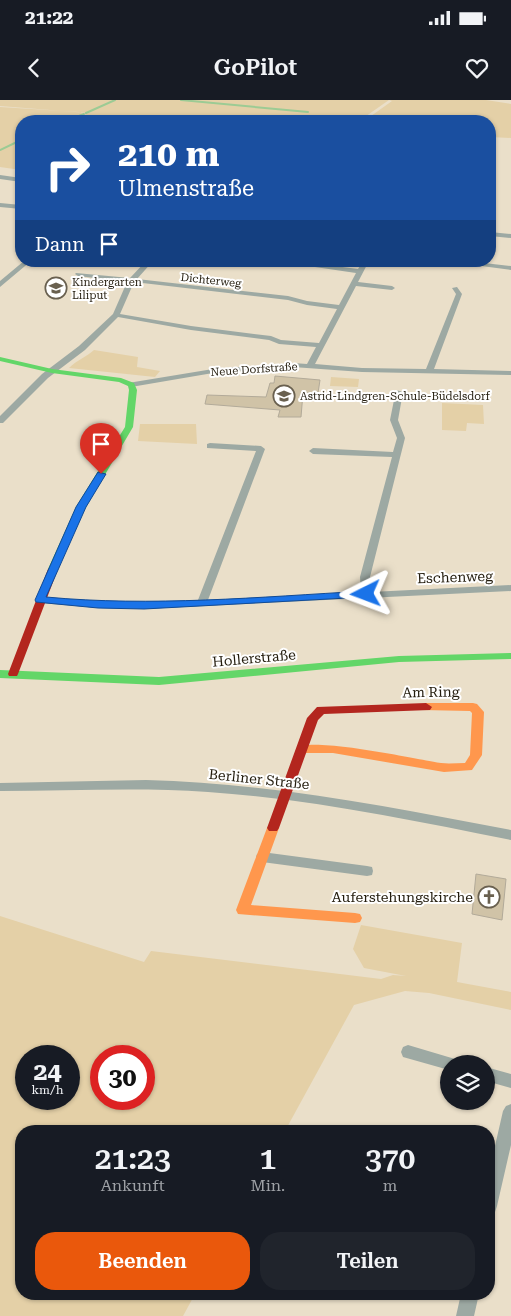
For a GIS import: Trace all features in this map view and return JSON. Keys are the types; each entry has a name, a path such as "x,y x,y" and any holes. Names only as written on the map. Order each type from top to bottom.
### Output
{"street":[{"path":"0,177 15,179"},
{"path":"0,205 15,207"},
{"path":"496,235 511,236"},
{"path":"496,266 511,268"},
{"path":"0,284 21,267"},
{"path":"0,421 52,371 82,348 116,314 131,281 144,267"},
{"path":"327,267 360,271"},
{"path":"310,366 362,267"},
{"name":"Dichterweg","path":"78,274 288,298 307,303 341,307"},
{"path":"354,284 392,288"},
{"path":"429,371 459,294 455,288"},
{"path":"116,314 182,327 271,338 279,342 320,345"},
{"name":"Neue Dorfstraße","path":"0,359 52,371 113,378 131,385 254,367 310,366 362,370 511,373"},
{"path":"13,674 40,600 81,507 129,427 133,390 131,385"},
{"path":"366,594 365,577 395,455 401,438 394,420 400,392"},
{"path":"202,603 262,449 210,446"},
{"path":"313,451 395,455"},
{"name":"Eschenweg","path":"40,600 98,605 202,603 511,588"},
{"name":"Hollerstraße","path":"0,674 159,681 400,659 511,656"},
{"name":"Am Ring","path":"302,749 333,749 444,768 468,767 476,755 478,712 473,707 461,706 321,710 313,718 243,910 355,918"},
{"name":"Berliner Straße","path":"0,787 143,784 285,796 364,806 511,835"},
{"path":"262,857 367,871"},
{"path":"408,1052 440,1061"},
{"path":"495,1077 511,1081"},
{"path":"495,1180 511,1111"},
{"path":"465,1316 469,1300"}],"shaded area":[{"path":"0,100 389,100 368,115 84,115 88,113 0,106"},
{"path":"389,100 486,100 511,104 511,138 496,137 496,115 372,115 392,101"},
{"path":"0,107 79,112 84,114 15,115 15,169 0,167"},
{"path":"94,350 138,357 137,367 160,371 155,377 69,368"},
{"path":"331,377 359,379 358,387 330,386"},
{"path":"442,403 483,405 484,424 467,423 466,431 442,430"},
{"path":"140,424 196,424 197,444 138,441"},
{"path":"0,916 144,962 151,951 381,979 393,975 406,976 364,968 353,949 361,925 462,943 457,982 511,992 511,1010 429,993 405,991 354,1005 288,1125 15,1125 15,1300 192,1300 183,1316 0,1316"}],"building":[{"name":"Astrid-Lindgren-Schule-Büdelsdorf","path":"275,376 320,380 318,393 303,393 301,417 278,417 280,410 205,404 207,395 266,397 270,383 274,383"},
{"name":"Auferstehungskirche","path":"476,874 506,879 502,920 472,914"}],"waterway":[{"path":"86,113 115,100"},
{"path":"181,100 308,112"},
{"path":"0,150 15,143"}],"traffic: fast":[{"path":"0,359 52,371 121,380 131,385 133,390 129,427 81,507 53,569"},
{"path":"0,674 159,681 399,659 511,656"}],"traffic: slow":[{"path":"302,749 333,749 444,768 468,767 476,755 478,712 473,707 426,707"},
{"path":"273,828 243,910 355,918"}],"traffic: jam":[{"path":"13,674 53,569"},
{"path":"273,828 313,718 321,710 426,707"}],"place":[{"name":"Kindergarten Liliput","path":"56,288"},
{"name":"Astrid-Lindgren-Schule-Büdelsdorf","path":"284,396"},
{"name":"Auferstehungskirche","path":"489,897"}],"route":[{"path":"101,474 81,507 40,600 98,605 144,606 366,594"}]}
